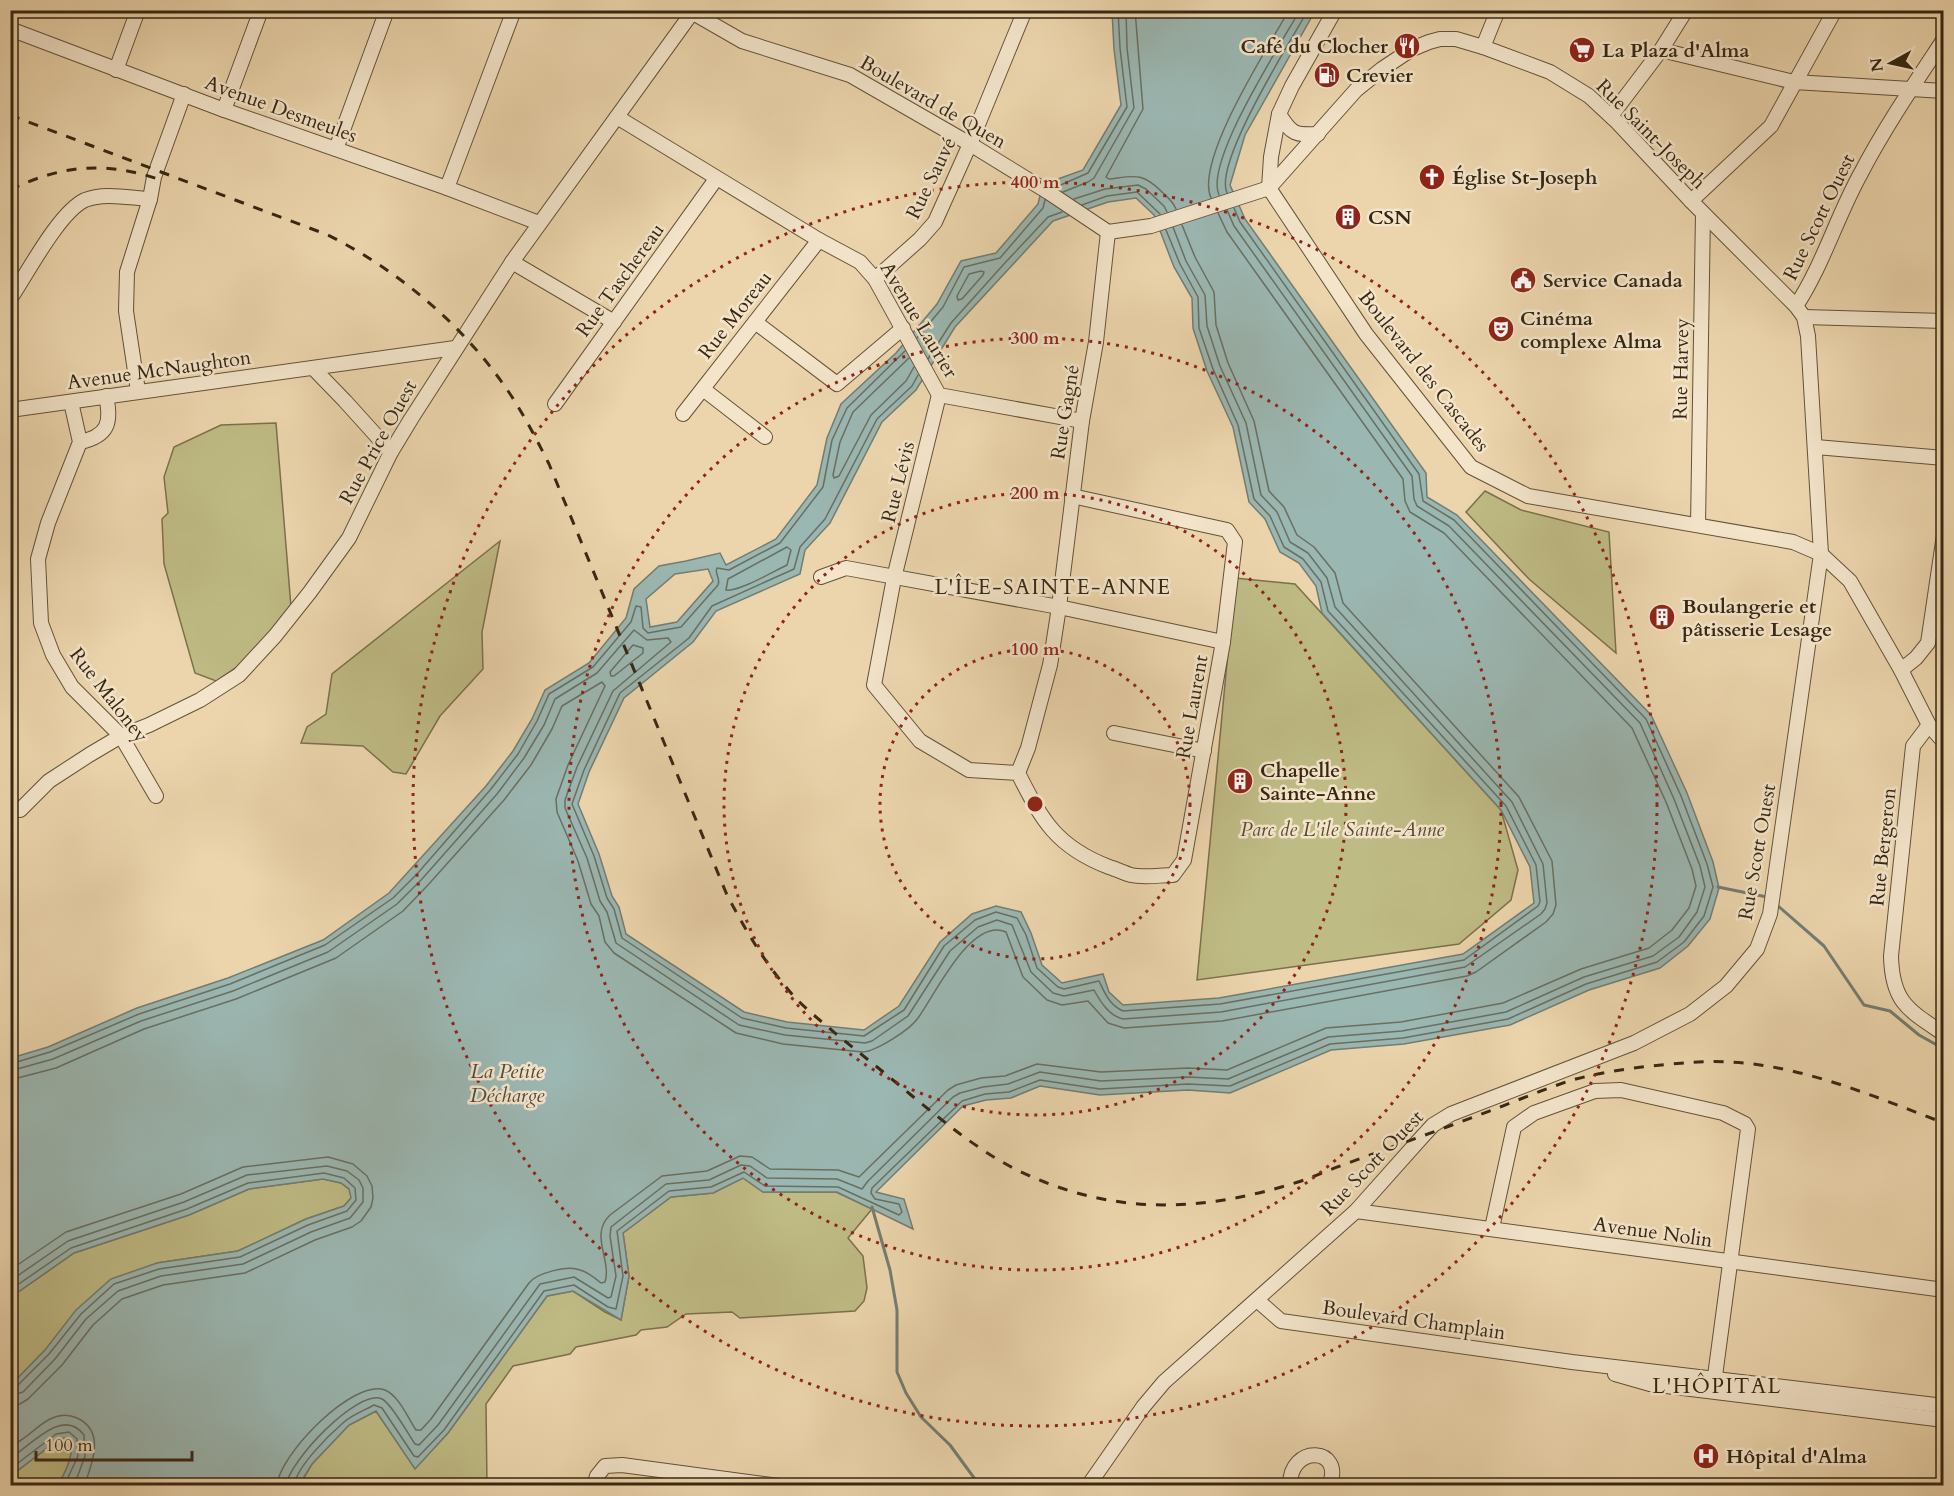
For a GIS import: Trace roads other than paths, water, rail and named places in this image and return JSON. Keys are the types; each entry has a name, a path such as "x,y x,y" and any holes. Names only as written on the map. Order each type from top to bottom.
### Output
{"street":[{"path":"116,70 138,10"},
{"path":"224,110 261,10"},
{"path":"336,149 387,10"},
{"path":"447,188 514,10"},
{"name":"Rue Sauvé","path":"875,279 920,239 935,222 1025,10"},
{"path":"1108,232 1151,226 1269,188 1270,157 1280,114 1292,86 1335,10"},
{"path":"1484,47 1498,10"},
{"path":"1611,116 1661,50 1686,10"},
{"path":"1691,201 1771,126 1835,10"},
{"name":"Boulevard de Quen","path":"691,12 742,40 850,75 970,144 1108,232"},
{"name":"Rue Price Ouest","path":"20,810 49,781 121,736 150,725 200,700 238,675 296,610 349,538 391,452 455,348 539,223 691,12"},
{"name":"Avenue Desmeules","path":"10,29 224,110 447,188 539,223"},
{"name":"Rue Saint-Joseph","path":"1269,188 1356,90 1412,49 1440,39 1456,39 1550,72 1589,96 1800,312"},
{"name":"Rue Scott Ouest","path":"1088,1485 1143,1407 1164,1382 1356,1211 1433,1125 1451,1114 1634,1043 1690,1014 1726,986 1756,949 1770,915 1821,554 1808,336 1800,312 1833,229 1861,173 1911,88 1944,39"},
{"path":"1661,50 1794,82 1944,91"},
{"path":"138,391 126,311 127,272 150,199 154,177 184,94"},
{"path":"1280,114 1290,131 1299,135 1318,134"},
{"name":"Avenue Laurier","path":"617,117 716,179 860,262 875,279 939,395 1082,421"},
{"name":"Rue Taschereau","path":"555,404 716,179"},
{"name":"Boulevard des Cascades","path":"1269,188 1366,334 1471,467 1528,496 1794,542 1821,554 1850,581 1901,670 1929,725 1944,742"},
{"path":"10,299 72,208 86,200 100,197 150,199"},
{"name":"Rue Harvey","path":"1698,525 1703,213"},
{"name":"Rue Gagné","path":"1018,773 1028,748 1050,665 1082,421 1096,342 1108,232"},
{"name":"Rue Moreau","path":"683,414 819,240"},
{"path":"512,262 614,322"},
{"path":"1800,312 1944,321"},
{"path":"755,322 837,384 903,328"},
{"name":"Avenue McNaughton","path":"10,410 455,348"},
{"path":"313,368 391,452"},
{"path":"703,389 765,437"},
{"name":"Rue Lévis","path":"939,395 894,578 874,685 920,741 969,770 1018,773"},
{"path":"71,402 80,441 94,438 104,431 109,417 106,396"},
{"name":"Rue Maloney","path":"80,441 48,523 38,559 41,623 53,655 72,687 121,736 156,796"},
{"path":"1816,447 1944,458"},
{"name":"Rue Laurent","path":"1018,773 1033,804 1052,832 1067,846 1091,860 1133,875 1173,875 1184,860 1223,642 1235,542 1227,530 1072,496"},
{"path":"1901,670 1916,658 1928,643 1944,535"},
{"path":"821,577 846,568 1059,607 1223,642"},
{"name":"Rue Bergeron","path":"1929,725 1913,746 1891,956 1892,979 1902,1001 1915,1015 1944,1034"},
{"path":"1114,733 1204,751"},
{"path":"1492,1228 1514,1126 1534,1113 1595,1091 1621,1090 1723,1113 1745,1125 1748,1129 1714,1385"},
{"name":"Avenue Nolin","path":"1356,1211 1944,1290"},
{"name":"Boulevard Champlain","path":"1257,1300 1281,1321 1572,1362 1944,1420"},
{"name":"Boulevard Champlain","path":"1714,1385 1944,1406"},
{"path":"1290,1485 1289,1473 1296,1464 1303,1457 1315,1454 1325,1457 1332,1464 1333,1475 1329,1485"},
{"path":"594,1485 597,1476 605,1466 622,1465 779,1485"}],"water":[{"name":"La Petite Décharge","path":"1112,11 1315,11 1245,135 1230,185 1245,219 1426,473 1427,497 1457,515 1651,715 1687,793 1713,862 1719,888 1710,919 1688,946 1660,968 1589,990 1510,1025 1404,1044 1331,1050 1230,1093 1188,1090 1100,1095 1040,1086 1011,1098 986,1100 963,1106 876,1192 904,1199 913,1229 837,1192 763,1192 743,1178 713,1193 671,1197 623,1233 629,1276 621,1320 573,1291 547,1296 448,1433 415,1469 376,1411 349,1425 312,1464 299,1485 57,1485 66,1470 71,1453 72,1441 66,1438 59,1439 17,1471 11,1467 11,1385 45,1350 76,1310 111,1279 157,1263 238,1251 306,1219 344,1206 351,1198 349,1189 341,1183 323,1179 249,1189 189,1215 74,1253 11,1297 11,1058 48,1047 137,1008 228,978 323,940 389,893 486,786 513,751 532,719 545,690 589,663 626,618 634,589 659,566 720,553 726,565 776,539 817,485 827,438 841,404 896,353 937,304 961,261 996,253 1038,204 1042,188 1058,179 1083,170 1121,105","holes":["1136,198 1154,215 1174,267 1192,298 1193,328 1207,371 1233,427 1249,502 1265,519 1280,552 1299,563 1316,586 1322,613 1501,810 1530,867 1534,903 1463,954 1219,998 1123,1005 1109,992 1103,974 1062,983 1042,965 1021,912 996,906 972,914 940,942 899,1006 864,1030 787,1022 744,1012 626,934 619,907 612,896 599,854 578,804 589,772 624,698 693,642 716,611 800,574 805,550 830,523 882,422 916,390 955,327 1053,221 1108,202","708,569 713,581 677,622 650,627 646,599 675,574"]}],"waterway":[{"path":"1718,887 1767,897"},
{"path":"1777,905 1824,946 1864,1005 1890,1011 1919,1035 1944,1049"},
{"path":"872,1207 890,1270 897,1310 897,1372 906,1393 921,1417 950,1445 980,1486"}],"railway":[{"path":"10,115 328,235 356,250 408,285 455,327 496,374 514,400 549,464 727,895 761,954 791,994 810,1012 953,1129 998,1160 1030,1176 1097,1198 1163,1205 1230,1199 1304,1180 1569,1081 1650,1066 1698,1062 1762,1065 1793,1071 1854,1089 1944,1123"},
{"path":"10,190 47,175 83,168 120,170 158,179"}],"place":[{"name":"Café du Clocher","path":"1407,46"},
{"name":"La Plaza d'Alma","path":"1582,50"},
{"name":"Crevier","path":"1327,75"},
{"name":"Église St-Joseph","path":"1432,177"},
{"name":"CSN","path":"1348,217"},
{"name":"Service Canada","path":"1523,280"},
{"name":"Cinéma complexe Alma","path":"1501,329"},
{"name":"Boulangerie et pâtisserie Lesage","path":"1662,617"},
{"name":"Chapelle Sainte-Anne","path":"1240,781"},
{"name":"Hôpital d'Alma","path":"1706,1456"}],"district":[{"name":"L'ÎLE-SAINTE-ANNE","path":"1053,587"},
{"name":"L'HÔPITAL","path":"1717,1386"}],"park label":[{"name":"Parc de L'ile Sainte-Anne","path":"1342,829"}]}
